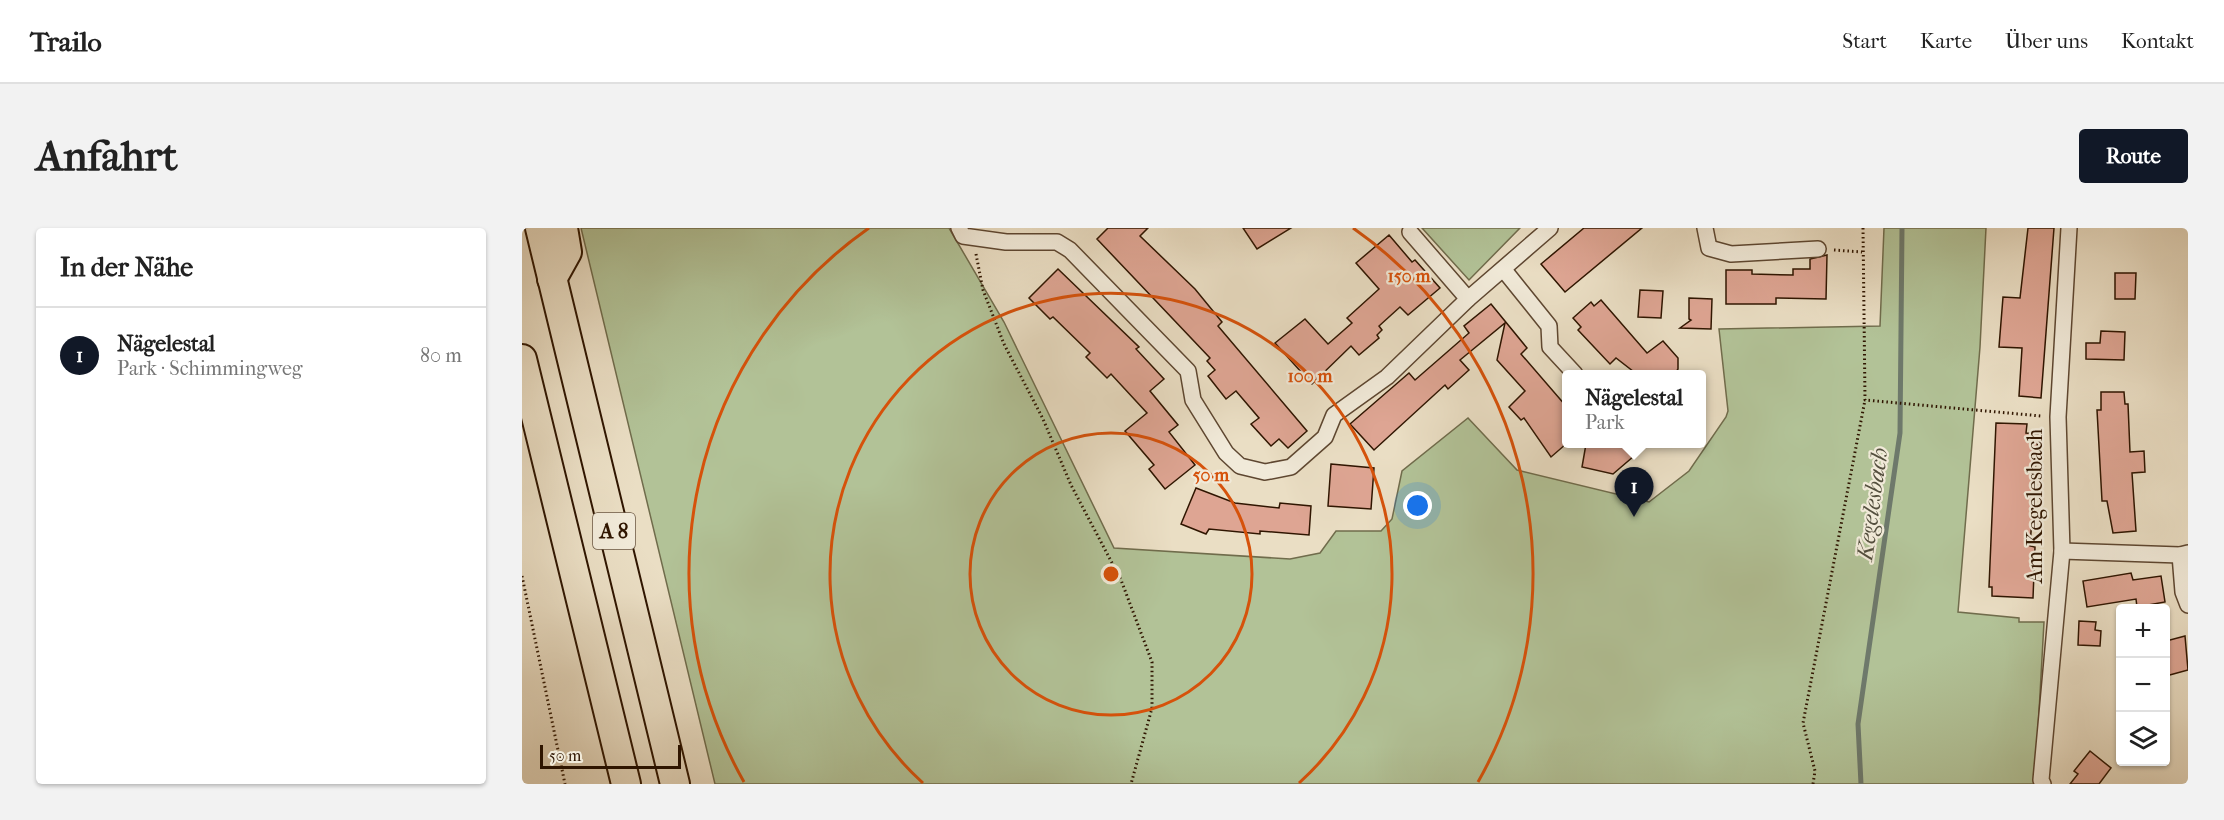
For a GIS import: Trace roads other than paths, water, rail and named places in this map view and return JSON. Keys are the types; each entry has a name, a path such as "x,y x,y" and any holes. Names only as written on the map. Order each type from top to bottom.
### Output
{"highway":[{"name":"A 8","path":"540,228 675,784"},
{"path":"552,279 567,252 563,228"},
{"name":"A 8","path":"522,359 626,784"}],"street":[{"path":"959,228 963,236 973,235 1006,242 1056,242 1070,250 1188,371 1193,400 1213,435 1240,466 1252,471 1265,472 1291,467 1325,437 1334,415 1387,377 1468,299 1550,228"},
{"path":"1705,228 1709,248 1731,254 1818,249"},
{"name":"Am Kegelesbach","path":"2043,784 2041,780 2062,551 2058,417 2069,228"},
{"path":"1410,232 1468,299"},
{"path":"1504,270 1549,326 1550,347 1571,370"},
{"path":"2062,551 2184,554 2182,592 2188,604"}],"waterway":[{"name":"Kegelesbach","path":"1861,784 1858,724 1900,433 1902,228"}],"place":[{"name":"Nägelestal","path":"1634,517"}]}
